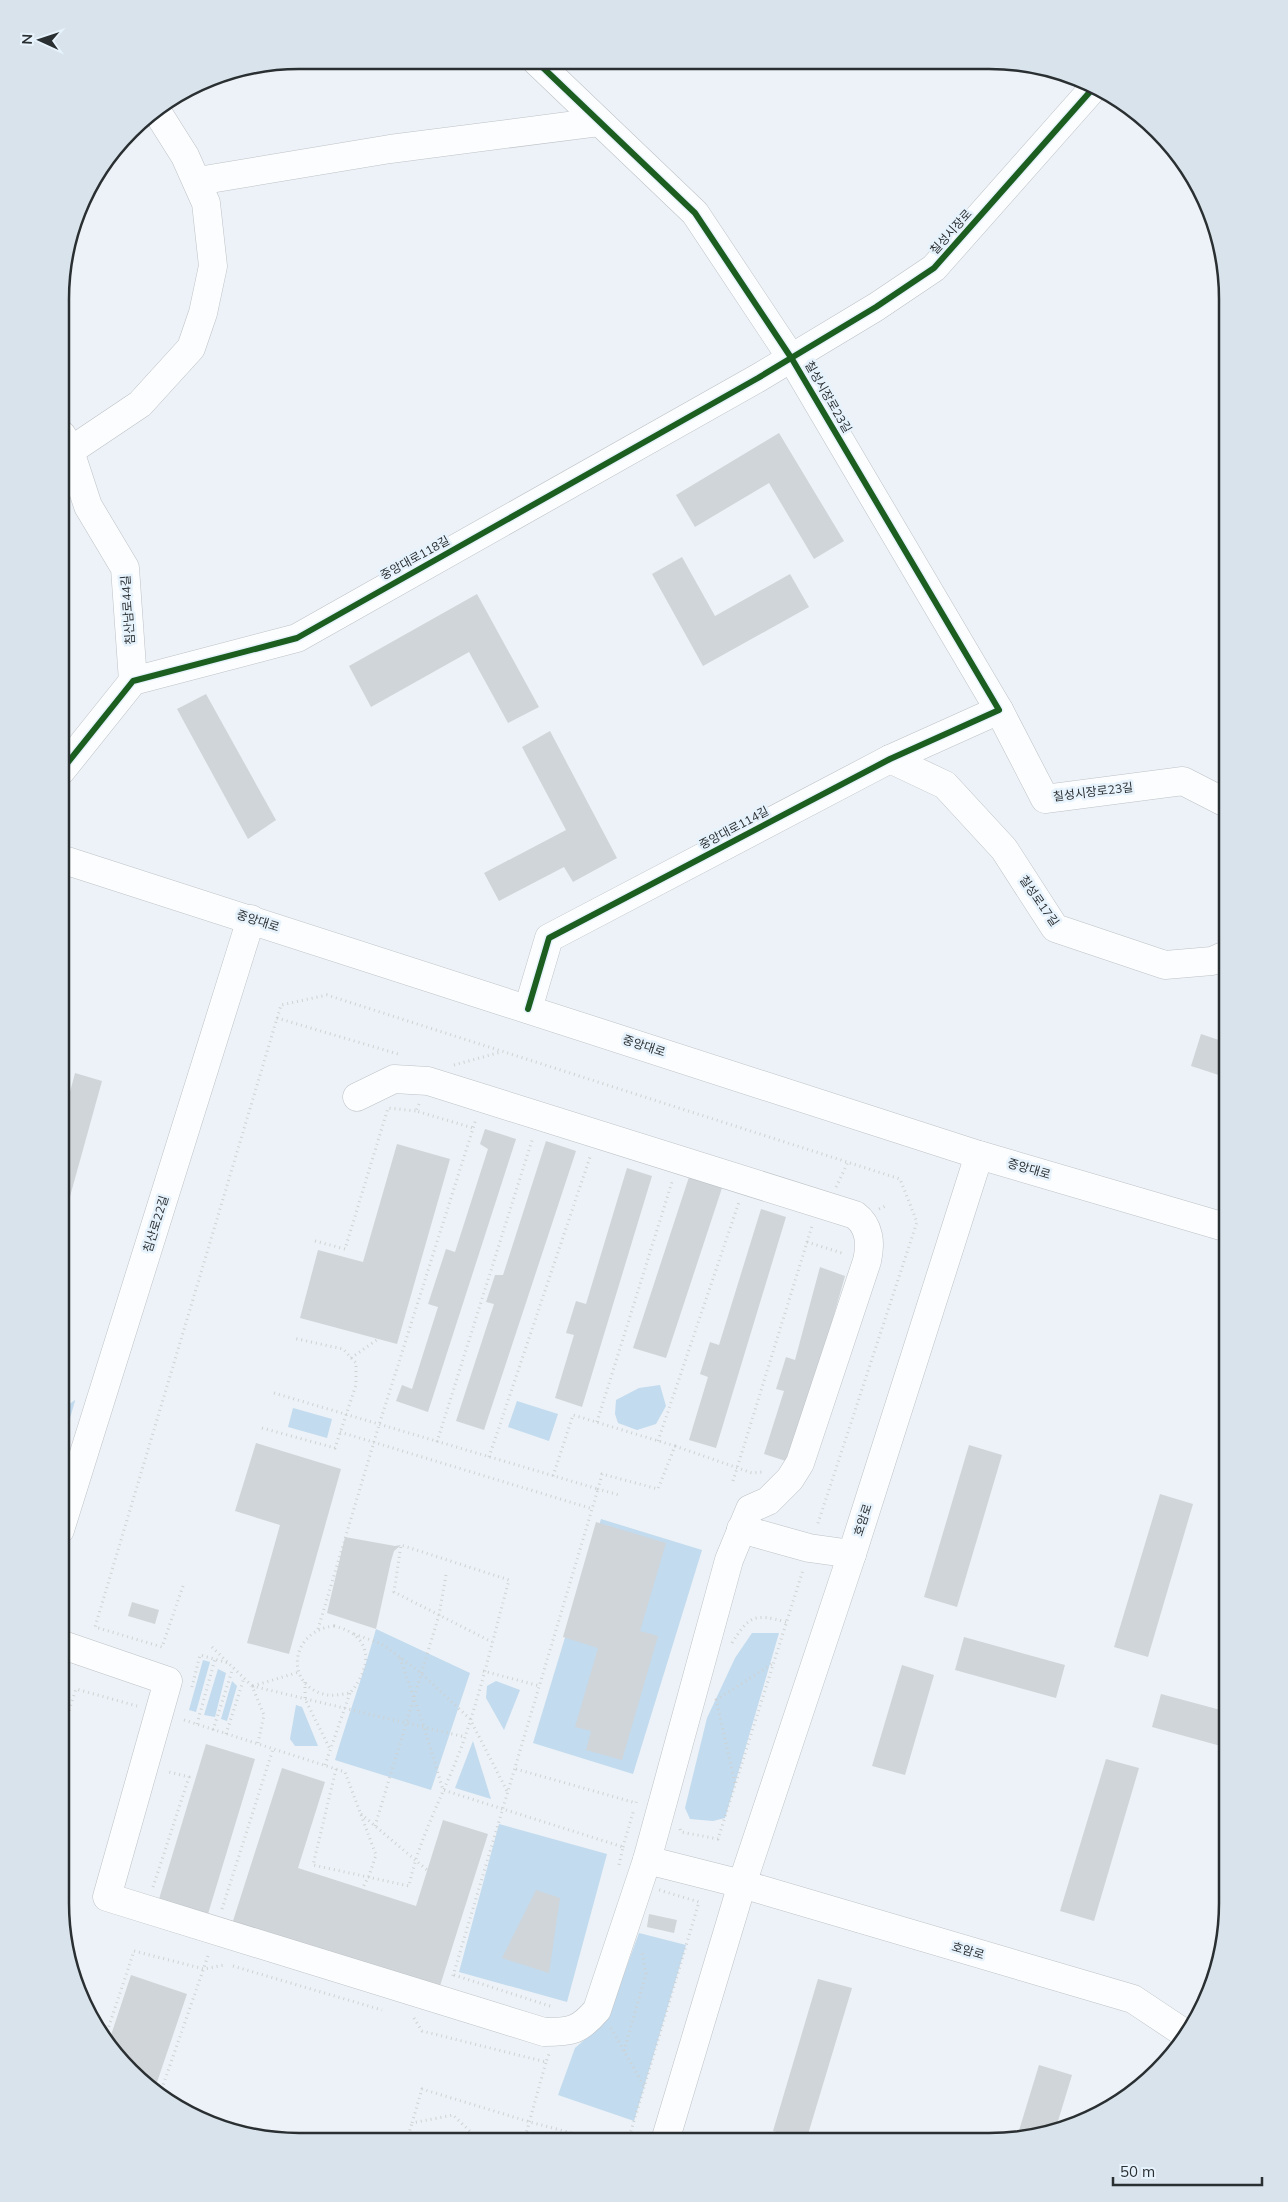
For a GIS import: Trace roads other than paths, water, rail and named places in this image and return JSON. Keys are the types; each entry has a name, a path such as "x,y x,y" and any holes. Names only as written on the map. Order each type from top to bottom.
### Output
{"street":[{"name":"칠성시장로23길","path":"543,69 695,213 792,359 999,710 1045,798 1183,781 1219,799"},
{"name":"칠성시장로","path":"792,359 876,307 934,268 1090,92"},
{"path":"69,441 140,404 190,348 203,314 213,266 206,203 198,181 185,156 160,116"},
{"path":"198,181 390,149 599,122"},
{"name":"중앙대로118길","path":"133,681 297,638 792,359"},
{"name":"침산남로44길","path":"69,452 88,506 125,568 133,681"},
{"path":"69,761 133,681"},
{"name":"중앙대로114길","path":"528,1008 548,938 890,759 999,710"},
{"name":"칠성로17길","path":"890,759 945,785 1004,849 1055,928 1165,965 1212,961 1219,958"},
{"name":"중앙대로","path":"69,861 979,1155 1219,1225"},
{"name":"침산로22길","path":"69,1501 251,919"},
{"path":"69,1647 168,1680 107,1897 544,2032 568,2032 587,2022 597,2010 647,1860 729,1560 750,1509 768,1501 790,1479 803,1454 871,1246 863,1221 855,1215 428,1081 394,1079 357,1097"},
{"name":"호암로","path":"667,2133 742,1884 852,1554 979,1155"},
{"path":"741,1529 809,1548 852,1554"},
{"path":"647,1860 742,1884"},
{"name":"호암로","path":"742,1884 1133,1999 1180,2031"}]}
